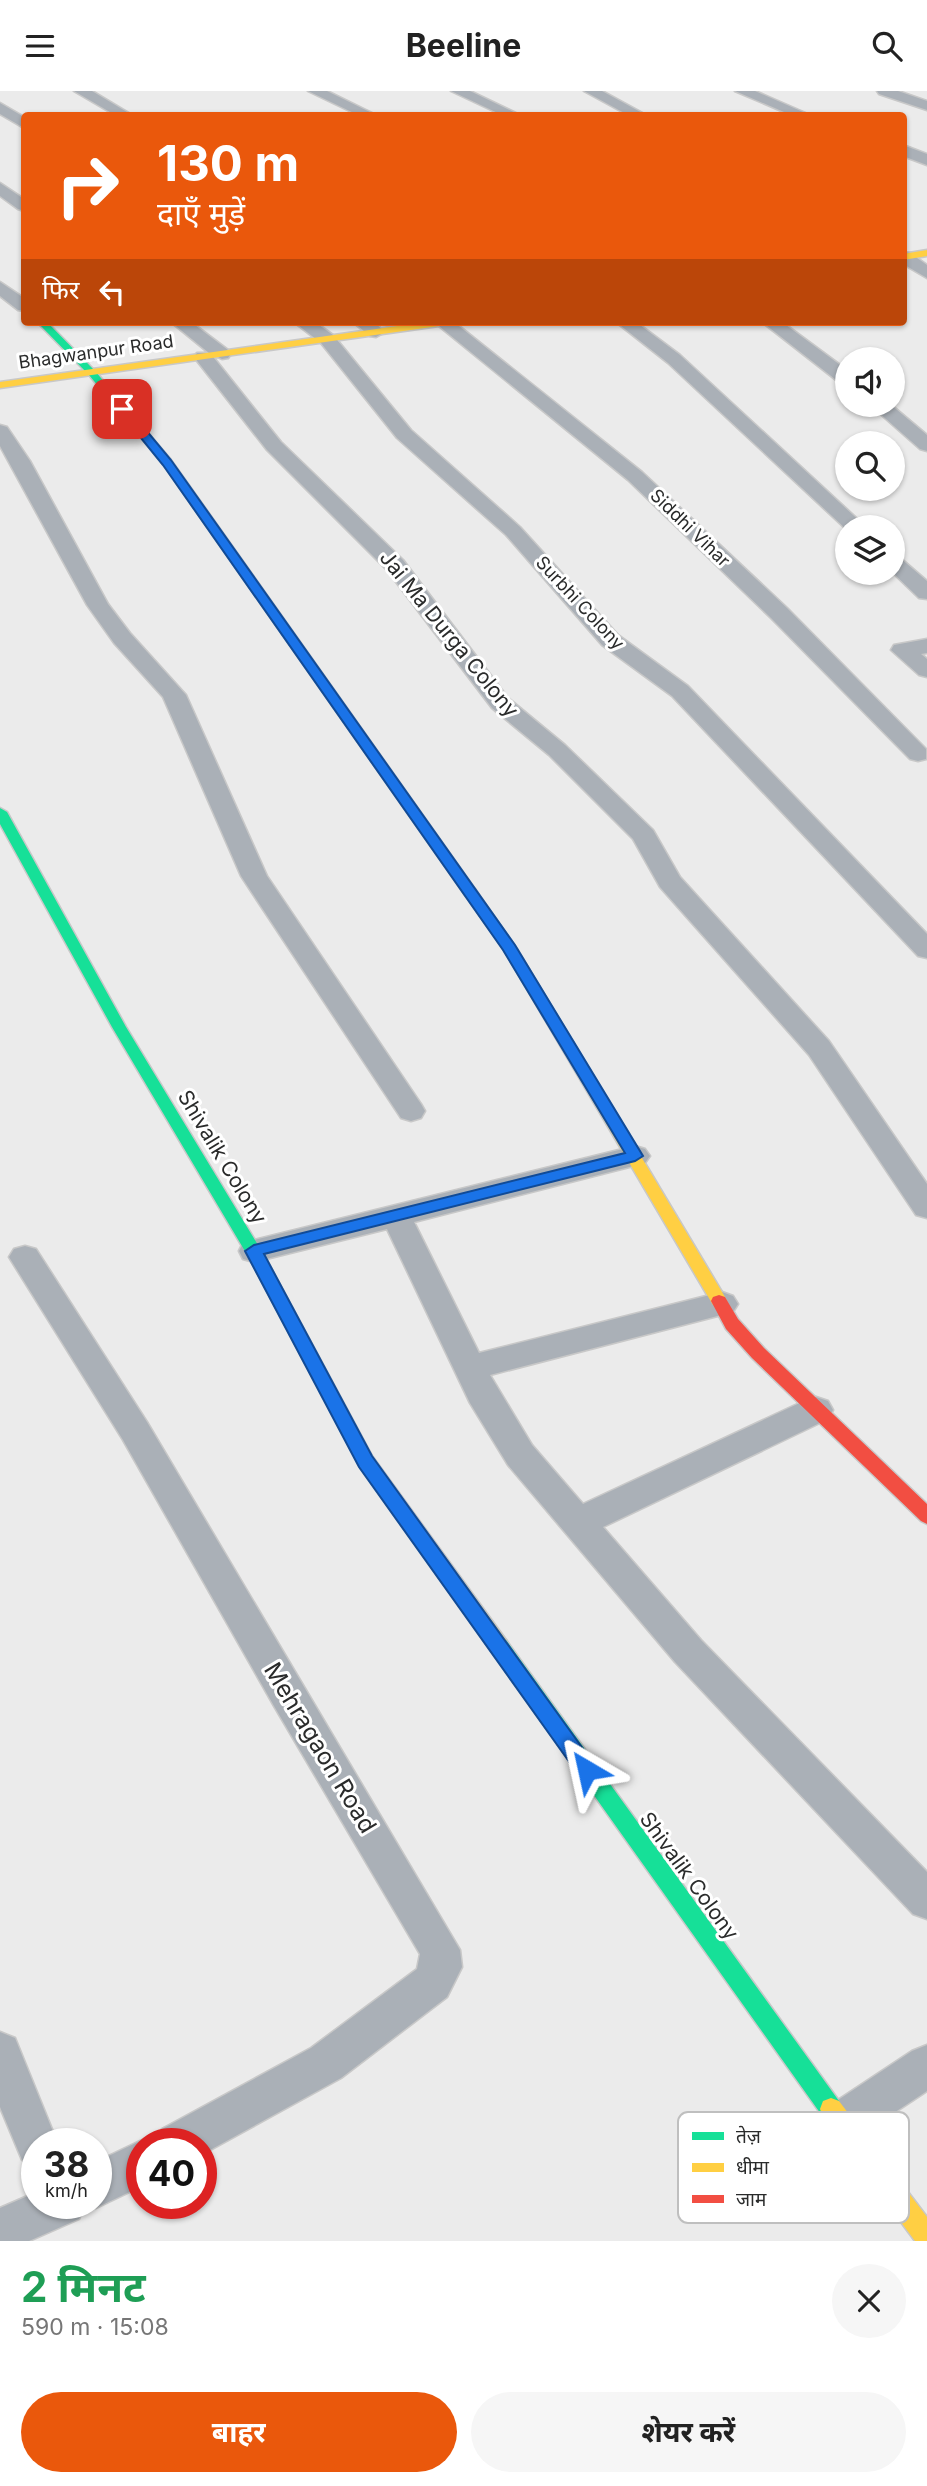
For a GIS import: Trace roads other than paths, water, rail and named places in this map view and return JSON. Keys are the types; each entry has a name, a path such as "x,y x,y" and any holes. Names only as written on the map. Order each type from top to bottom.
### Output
{"street":[{"path":"80,91 119,112"},
{"path":"315,91 362,112"},
{"path":"458,91 506,112"},
{"path":"591,91 633,112"},
{"path":"742,91 795,112"},
{"path":"884,91 927,106"},
{"path":"0,107 21,122"},
{"path":"907,152 927,160"},
{"path":"0,188 21,204"},
{"path":"907,243 926,253"},
{"path":"907,256 926,253"},
{"path":"907,260 927,272"},
{"path":"0,287 21,304"},
{"path":"45,326 93,373 167,462 510,949 635,1156 732,1324 758,1353 927,1516"},
{"name":"Jai Ma Durga Colony","path":"184,326 212,355 274,446 395,565 500,703 557,750 644,835 669,881 819,1048 927,1207"},
{"name":"Surbhi Colony","path":"309,326 327,339 404,434 513,531 610,640 680,691 927,950"},
{"name":"Siddhi Vihar","path":"450,326 635,476 779,613 918,754"},
{"path":"630,326 674,359 843,515"},
{"path":"776,326 835,370"},
{"name":"Bhagwanpur Road","path":"0,385 327,339 369,327"},
{"path":"894,417 927,445"},
{"path":"0,431 20,461 99,605 122,638 174,695 254,876 411,1111"},
{"path":"905,573 927,593"},
{"path":"927,646 902,650 927,670"},
{"name":"Shivalik Colony","path":"0,812 119,1027 254,1251 366,1461 833,2112"},
{"path":"254,1251 635,1156"},
{"path":"396,1216 472,1367 486,1402 520,1455 688,1651 927,1900"},
{"name":"Mehragaon Road","path":"25,1257 135,1431 287,1694 440,1950 441,1966 432,1983 326,2063 206,2128"},
{"path":"472,1367 722,1304"},
{"path":"580,1523 816,1410"},
{"path":"0,2053 30,2128"},
{"path":"858,2112 927,2066"},
{"name":"Shivalik Colony","path":"909,2213 927,2237"},
{"path":"0,2231 26,2219"}]}
